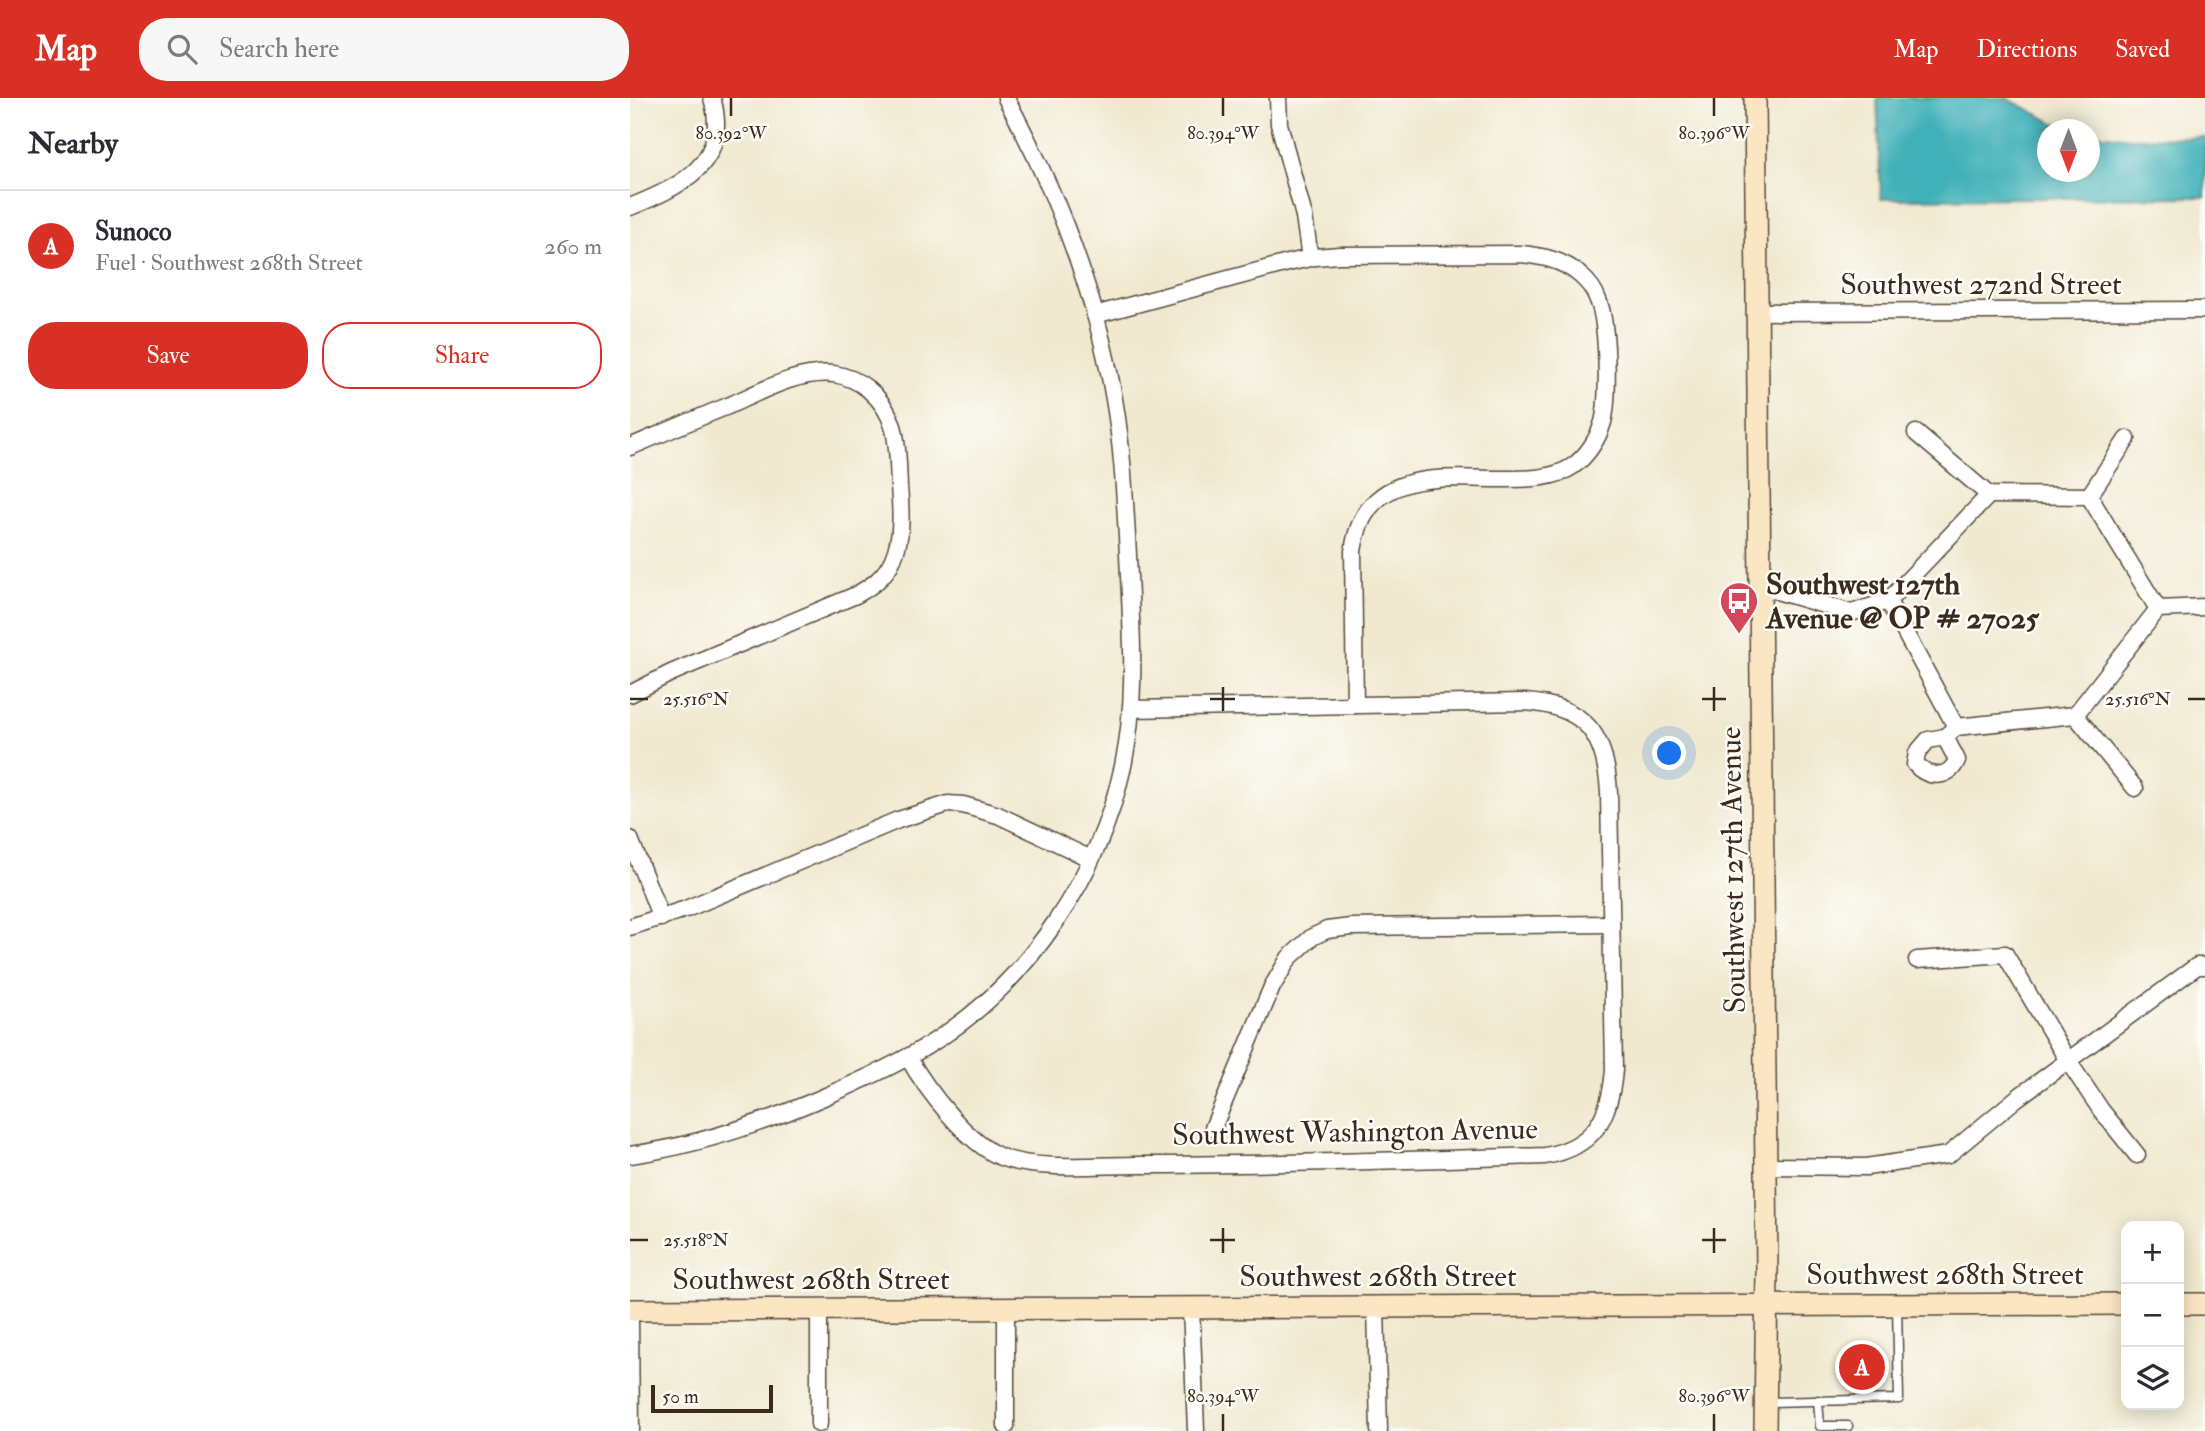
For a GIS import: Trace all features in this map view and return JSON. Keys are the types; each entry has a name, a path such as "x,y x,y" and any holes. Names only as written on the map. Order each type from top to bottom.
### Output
{"main road":[{"name":"Southwest 127th Avenue","path":"1755,98 1767,1304 1765,1431"},
{"name":"Southwest 268th Street","path":"630,1310 2121,1304"},
{"path":"2184,1304 2205,1304"}],"street":[{"path":"630,207 680,185 702,164 715,136 712,98"},
{"path":"630,1155 688,1145 763,1122 860,1081 936,1041 967,1018 1018,969 1042,941 1066,906 1099,844 1117,789 1132,709 1123,478 1114,401 1096,315 1079,262 1053,192 1006,98"},
{"path":"1278,98 1279,124 1304,216 1310,258"},
{"path":"1096,315 1310,258 1377,255 1541,256 1580,274 1599,301 1603,317 1603,422 1585,455 1572,467 1544,477 1406,483 1387,491 1372,505 1362,521 1355,537 1353,551 1355,705"},
{"name":"Southwest 272nd Street","path":"1757,313 2205,310"},
{"path":"630,447 796,379 826,374 850,378 878,397 892,419 897,447 901,530 892,561 873,586 644,684 630,694"},
{"path":"1916,433 1989,495 2089,495"},
{"path":"2089,495 2127,439"},
{"path":"1760,586 1851,613 1888,601 1989,495"},
{"path":"2089,495 2158,609"},
{"path":"1888,601 1951,732 2076,715 2158,609 2205,607"},
{"name":"Southwest Washington Avenue","path":"908,1057 920,1079 970,1135 999,1156 1030,1163 1196,1165 1532,1157 1563,1153 1588,1138 1600,1123 1608,1108 1614,1070 1608,771 1597,736 1586,723 1558,708 1534,702 1132,709"},
{"path":"2076,715 2136,788"},
{"path":"630,927 661,918 898,820 948,804 998,815 1091,859"},
{"path":"630,839 661,918"},
{"path":"1213,1128 1280,971 1297,948 1312,937 1327,930 1351,927 1611,924"},
{"path":"1917,960 2005,954 2068,1061 2101,1110 2137,1154"},
{"path":"1765,1166 1866,1167 1948,1155 2017,1098 2197,966 2205,966"},
{"path":"1376,1306 1379,1431"},
{"path":"1191,1307 1196,1430"},
{"path":"1006,1308 1006,1426"},
{"path":"819,1309 819,1424"},
{"path":"630,1318 631,1431"}],"lane":[{"path":"1766,1402 1899,1399 1897,1304"},
{"path":"1818,1400 1820,1426 1848,1426"}],"water":[{"path":"1877,98 2006,98 2046,119 2037,119 2037,182 2100,182 2100,134 2131,138 2205,137 2205,197 1881,199"}],"place":[{"name":"Southwest 127th Avenue @ OP # 27025","path":"1739,635"},
{"name":"Sunoco","path":"1862,1367"}]}
